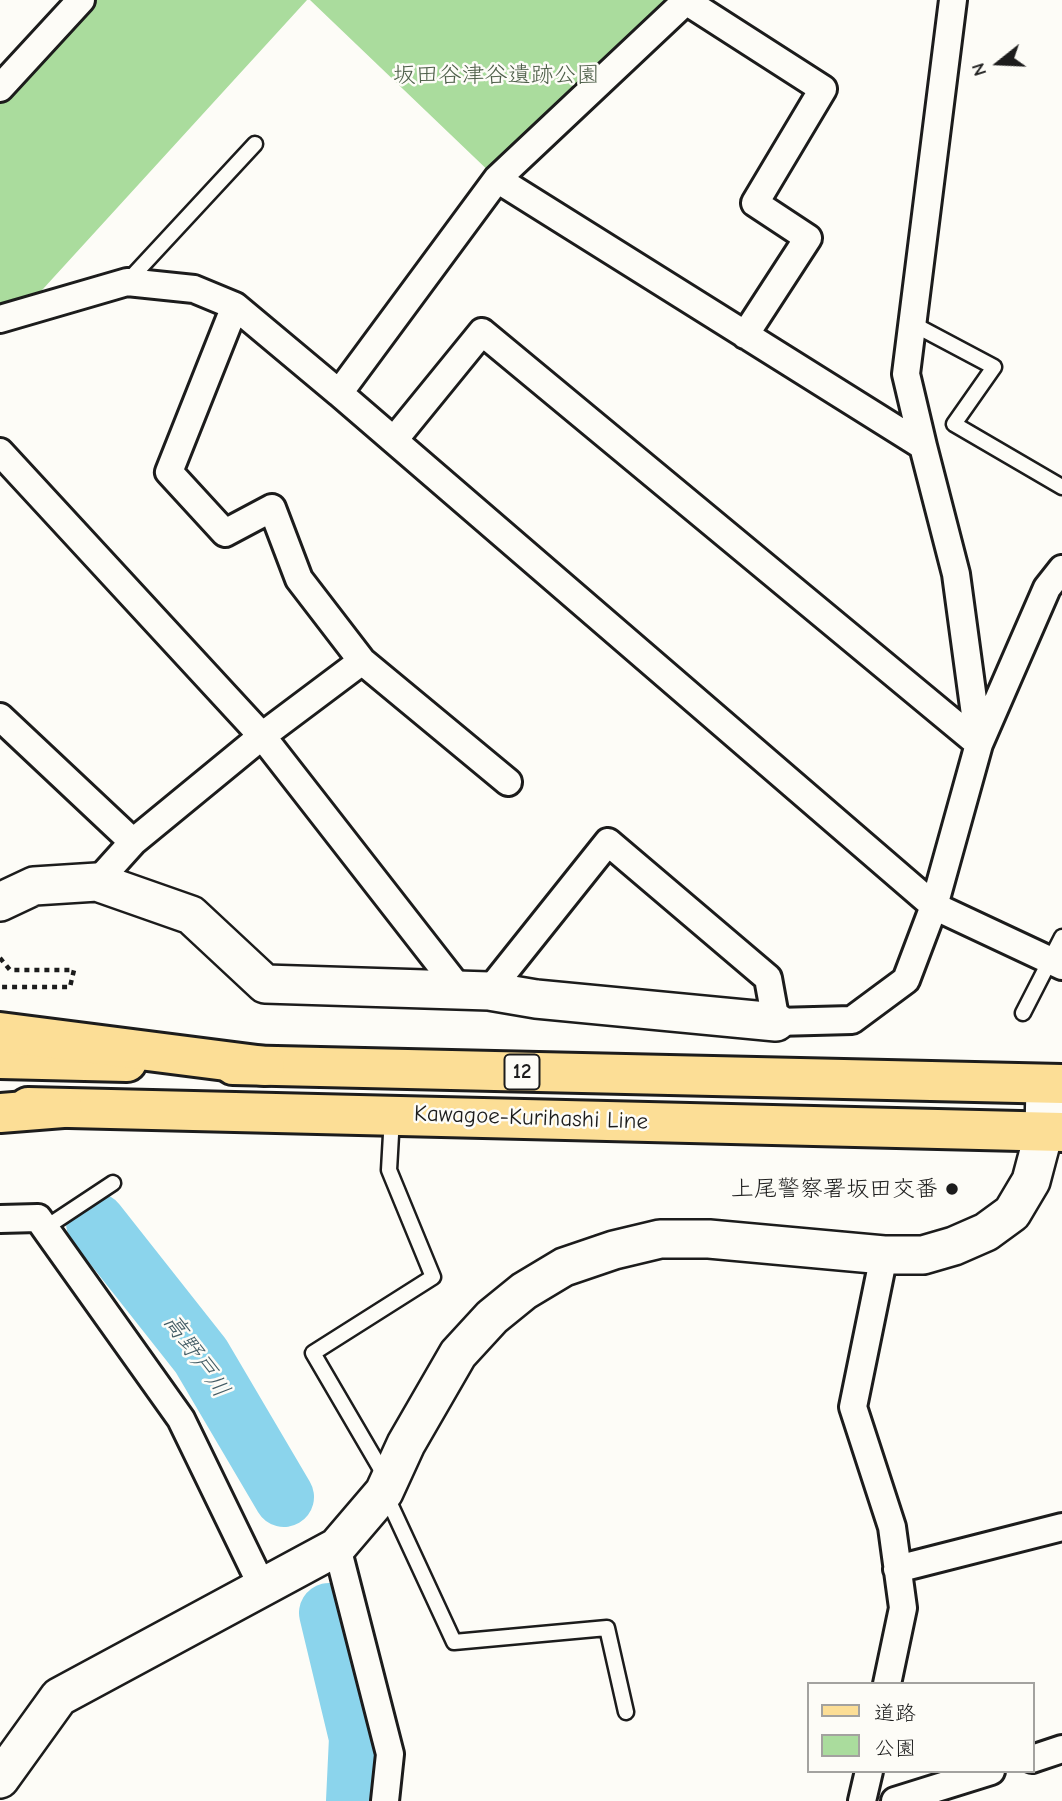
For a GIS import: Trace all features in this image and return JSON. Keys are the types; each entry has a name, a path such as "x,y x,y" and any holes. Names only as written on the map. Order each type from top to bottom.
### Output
{"main road":[{"path":"0,1032 265,1066"},
{"name":"Kawagoe-Kurihashi Line","path":"0,1059 1054,1084"},
{"name":"Kawagoe-Kurihashi Line","path":"0,1107 392,1114 1053,1132"},
{"path":"0,1113 63,1108"}],"street":[{"path":"0,88 81,0"},
{"path":"953,0 906,374 956,574 979,744"},
{"path":"339,393 496,180 686,1 823,89 755,203 808,239 745,335"},
{"path":"496,180 923,446"},
{"path":"0,319 127,282 194,289 235,306 934,906 1056,963"},
{"path":"235,306 169,472 225,533 272,508 299,579 362,661 508,782"},
{"path":"394,440 482,332 979,744"},
{"path":"0,452 262,736 475,991"},
{"path":"0,902 34,886 97,882 191,915 265,984 475,991 776,1022 852,1020 906,980 934,906 979,744 1048,588 1062,569"},
{"path":"97,882 133,842 262,736 362,661"},
{"path":"0,717 133,842"},
{"path":"475,991 608,842 768,978 776,1022"},
{"path":"0,1779 59,1697 337,1547 386,1487 406,1444 458,1354 492,1317 524,1292 564,1267 614,1250 660,1239 709,1239 884,1255 923,1255 954,1246 986,1232 1012,1213 1031,1181 1053,1132 1054,1084"},
{"path":"0,1219 38,1218 181,1419 262,1587"},
{"path":"884,1255 853,1407 892,1527 903,1608 887,1682"},
{"path":"897,1569 1062,1527"},
{"path":"337,1547 390,1754 385,1801"},
{"path":"1034,1758 1062,1749"},
{"path":"862,1801 869,1773"},
{"path":"895,1801 933,1795 986,1773"}],"lane":[{"path":"127,282 256,144"},
{"path":"913,324 994,367 954,424 1062,487"},
{"path":"1023,1013 1056,963 1062,937"},
{"path":"392,1114 389,1170 433,1277 313,1353 386,1487 454,1642 607,1628 626,1712"},
{"path":"45,1228 113,1183"}],"path":[{"path":"0,958 10,970 75,970 70,987 0,987"}],"green space":[{"path":"95,0 307,0 22,312 0,319 0,98"},
{"name":"坂田谷津谷遺跡公園","path":"310,0 687,0 497,179"}],"waterway":[{"name":"高野戸川","path":"96,1223 201,1356 284,1497"},
{"name":"高野戸川","path":"329,1613 359,1738 356,1801"}],"place":[{"name":"上尾警察署坂田交番","path":"952,1189"}]}
